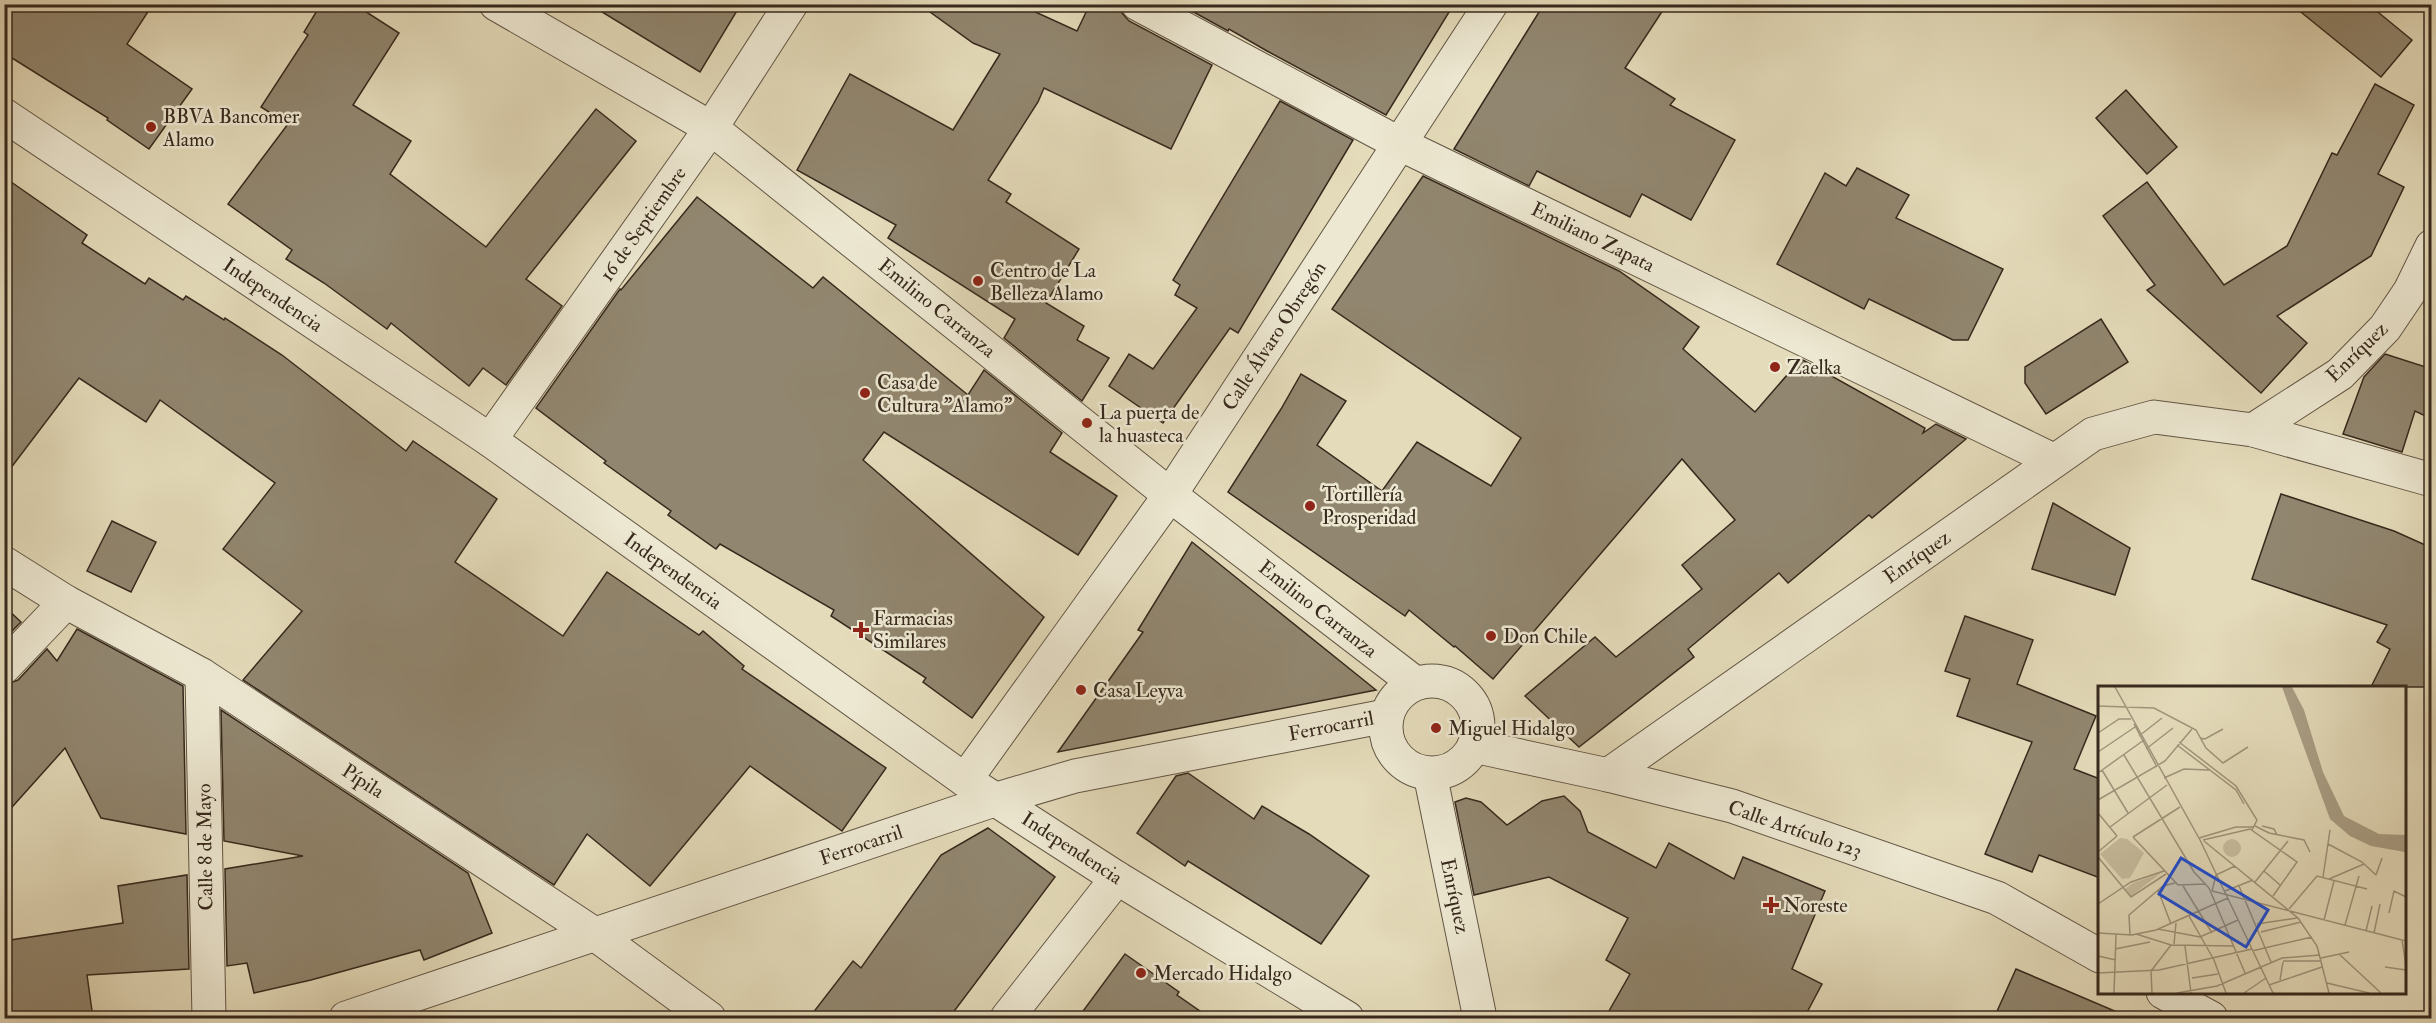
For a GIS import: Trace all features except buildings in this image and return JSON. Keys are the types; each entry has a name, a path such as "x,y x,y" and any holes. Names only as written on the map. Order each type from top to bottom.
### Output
{"street":[{"name":"Emilino Carranza","path":"496,4 711,128 1170,495 1415,683"},
{"name":"16 de Septiembre","path":"490,440 711,128 791,4"},
{"name":"Emiliano Zapata","path":"1138,4 1400,144 2054,460"},
{"name":"Calle Álvaro Obregón","path":"965,780 1170,495 1491,4"},
{"name":"Independencia","path":"4,115 490,440 965,780 1117,878 1347,1018"},
{"name":"Enríquez","path":"2253,430 2340,374 2385,328 2410,291 2432,246"},
{"name":"Enríquez","path":"1608,775 2093,434 2154,417 2253,430 2432,480"},
{"name":"Pípila","path":"4,563 66,602 202,675 596,935 709,1018"},
{"path":"4,667 66,602"},
{"name":"Calle 8 de Mayo","path":"202,675 209,1018"},
{"path":"1442,682 1466,695 1478,719 1474,746 1464,761 1448,771 1430,774 1404,765 1387,742 1386,716 1397,696 1415,683 1442,682"},
{"name":"Ferrocarril","path":"346,1018 997,799 1075,776 1386,716"},
{"name":"Calle Artículo 123","path":"1474,746 1608,775 1732,806 1997,898 2098,955"},
{"name":"Enríquez","path":"1430,774 1480,1018"},
{"path":"1007,1018 1117,878"},
{"path":"2165,993 2211,1018"}],"place":[{"name":"BBVA Bancomer Alamo","path":"151,127"},
{"name":"Centro de La Belleza Alamo","path":"978,281"},
{"name":"Zaelka","path":"1775,367"},
{"name":"Casa de Cultura \"Alamo\"","path":"865,393"},
{"name":"La puerta de la huasteca","path":"1087,423"},
{"name":"Tortillería Prosperidad","path":"1310,506"},
{"name":"Farmacias Similares","path":"861,630"},
{"name":"Don Chile","path":"1491,636"},
{"name":"Casa Leyva","path":"1081,690"},
{"name":"Miguel Hidalgo","path":"1436,728"},
{"name":"Noreste","path":"1771,905"},
{"name":"Mercado Hidalgo","path":"1141,973"}]}
